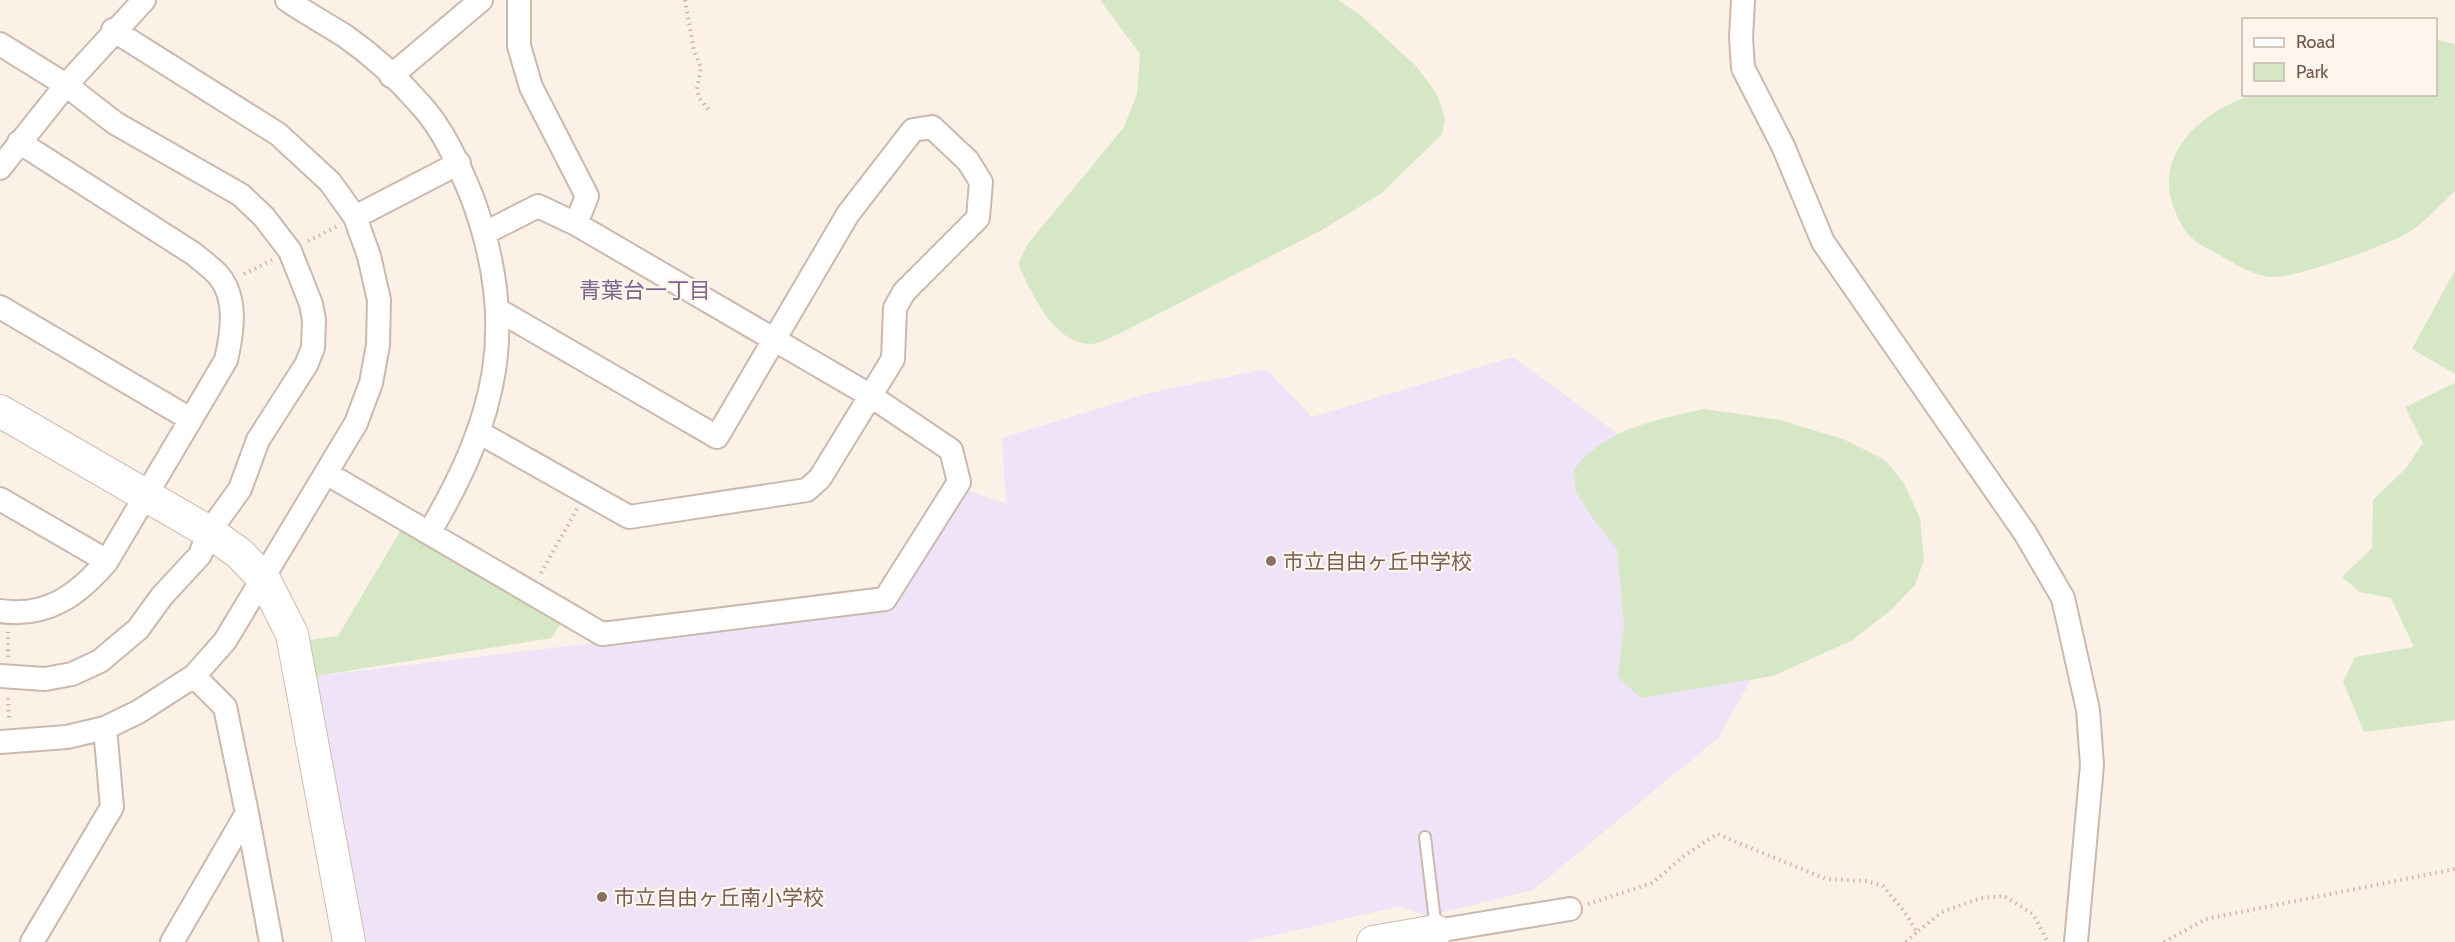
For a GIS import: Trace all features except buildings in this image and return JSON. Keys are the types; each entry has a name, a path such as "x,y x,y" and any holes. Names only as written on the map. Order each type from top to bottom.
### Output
{"street":[{"path":"0,168 113,30 144,0"},
{"path":"391,76 481,0"},
{"path":"519,0 519,46 531,87 587,196 576,224"},
{"path":"1743,0 1741,38 1743,68 1783,146 1823,242 2025,533 2063,598 2088,711 2092,765 2076,942"},
{"path":"299,3 347,38 421,104 459,163 485,233 494,268 498,310 494,369 480,432 458,484 429,533"},
{"path":"4,748 105,728 138,712 194,676 225,641 356,423 371,383 378,345 379,300 369,256 355,217 330,182 278,134 113,30"},
{"path":"0,676 45,679 72,674 119,647 138,629 162,596 200,555 209,532 240,489 258,440 306,365 313,348 311,304 290,251 264,217 241,195 115,123 66,85 8,49"},
{"path":"480,432 629,517 807,490 820,478 893,359 896,308 904,292 978,218 981,182 968,160 932,127 913,130 848,214 717,437 498,310"},
{"path":"0,611 35,612 67,600 89,583 107,561 226,360 232,334 231,307 219,276 194,254 19,142"},
{"path":"355,217 459,163"},
{"path":"326,473 602,634 885,599 959,482 951,450 871,396 576,224 538,206 485,233"},
{"path":"0,307 190,419"},
{"path":"0,411 209,532 239,553 264,579 292,634 349,942"},
{"path":"0,499 107,561"},
{"path":"194,676 225,707 248,813 271,942"},
{"path":"32,942 112,807 105,728"},
{"path":"172,942 248,813"},
{"path":"1373,942 1570,909"}],"lane":[{"path":"1425,837 1436,931"}],"path":[{"path":"685,0 694,51 701,67 697,89 699,98 709,110"},
{"path":"530,592 586,493"},
{"path":"1570,909 1652,883 1684,856 1717,834 1826,879 1867,880 1883,886 1904,911 1917,932"},
{"path":"2164,942 2206,920 2455,869"},
{"path":"1906,942 1942,912 1981,898 2004,896 2033,914 2048,942"}],"shaded area":[{"path":"1513,357 1688,485 1779,630 1718,738 1533,890 1426,916 1401,906 1245,942 366,942 316,676 891,608 966,490 1006,504 1002,438 1149,393 1266,369 1312,417"}],"green space":[{"path":"1100,0 1338,0 1359,14 1416,66 1437,94 1445,118 1442,134 1382,193 1320,231 1119,334 1092,344 1075,341 1064,335 1045,314 1018,264 1027,245 1124,127 1137,94 1140,54"},
{"path":"2437,40 2455,44 2455,191 2417,227 2385,244 2284,276 2273,277 2252,272 2192,238 2177,217 2169,183 2171,165 2178,149 2189,134 2202,121 2250,96 2437,96"},
{"path":"2455,270 2455,374 2412,349"},
{"path":"2455,383 2455,720 2364,732 2343,682 2355,657 2414,647 2391,598 2360,592 2342,577 2372,548 2373,500 2406,468 2423,443 2405,407"},
{"path":"1704,409 1780,420 1843,439 1885,460 1903,482 1920,518 1924,560 1915,585 1890,611 1851,641 1773,676 1641,698 1618,677 1624,624 1617,549 1576,492 1574,469 1587,455 1616,435 1650,422"},
{"path":"402,528 562,621 552,638 316,676 309,640 338,636"}],"place":[{"name":"市立自由ヶ丘中学校","path":"1271,561"},
{"name":"市立自由ヶ丘南小学校","path":"602,897"}],"district":[{"name":"青葉台一丁目","path":"645,290"}]}
